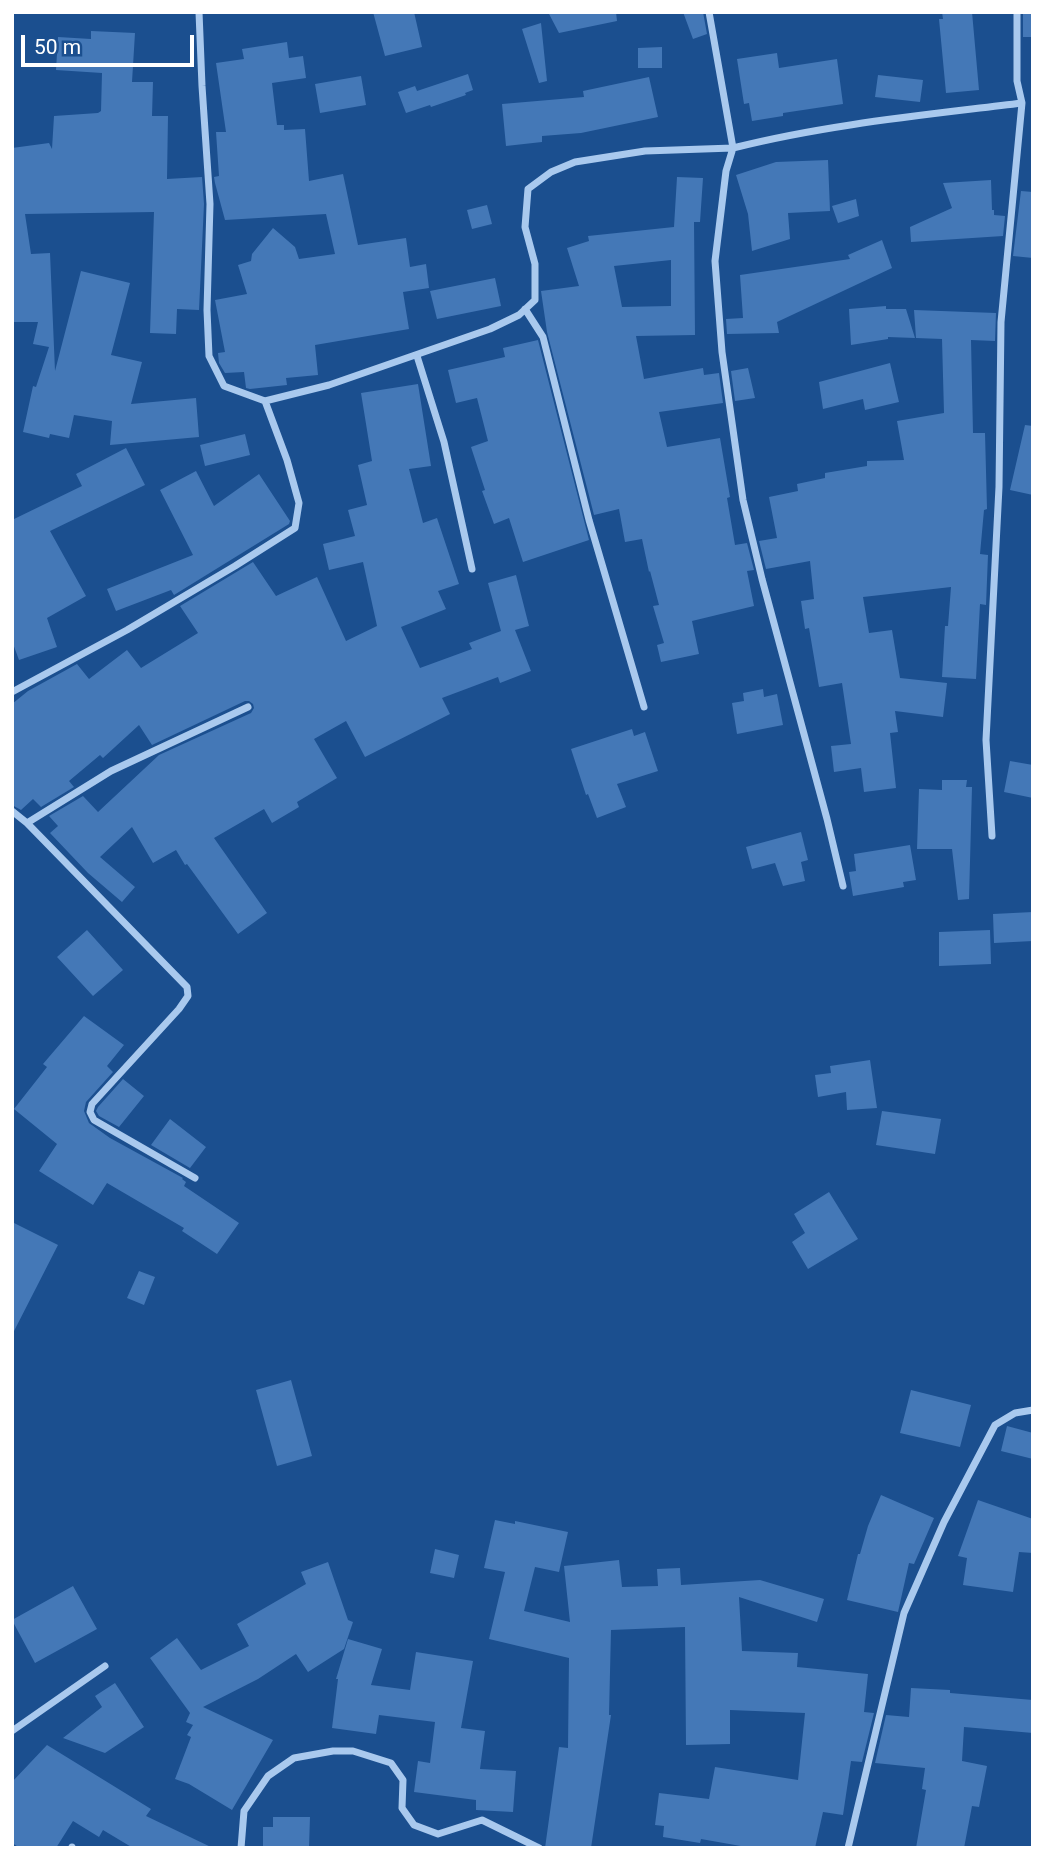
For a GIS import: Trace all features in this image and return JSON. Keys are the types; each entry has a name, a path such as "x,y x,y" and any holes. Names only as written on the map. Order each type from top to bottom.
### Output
{"street":[{"path":"199,12 210,204 207,310 209,356 224,386 265,401 330,385 417,356 519,316 535,300 535,264 525,226 528,189 551,172 575,162 645,151 733,148 825,129 1022,103"},
{"path":"709,12 733,148 726,171 715,261 722,352 743,500 843,886"},
{"path":"992,836 986,740 999,487 1002,322 1022,103 1017,81 1017,12"},
{"path":"525,309 543,337 589,520 644,707"},
{"path":"417,356 444,442 472,569"},
{"path":"12,692 127,630 295,528 299,503 287,460 265,401"},
{"path":"27,823 111,771 248,707"},
{"path":"12,811 27,823 187,987 188,996 179,1009 92,1104 90,1112 94,1120 195,1178"},
{"path":"848,1848 904,1614 944,1521 995,1425 1016,1412 1033,1410"},
{"path":"12,1731 104,1666"},
{"path":"241,1848 244,1811 268,1776 295,1758 333,1751 353,1751 391,1762 403,1780 401,1808 414,1825 438,1834 482,1820 538,1848"}],"building":[{"path":"373,12 414,12 422,47 385,56"},
{"path":"548,12 616,12 617,21 559,33"},
{"path":"683,12 703,12 707,34 693,39"},
{"path":"942,12 972,12 979,90 946,93 939,19 943,19"},
{"path":"1023,12 1033,12 1033,37 1023,37"},
{"path":"541,23 547,81 539,83 522,29"},
{"path":"91,31 135,33 132,82 153,82 152,116 168,116 167,179 202,177 204,204 199,310 177,309 176,334 150,333 154,212 25,214 31,254 50,253 55,371 81,271 130,283 111,355 142,362 131,404 196,398 199,437 110,445 112,421 74,415 69,438 50,434 49,438 23,432 33,386 36,387 49,347 33,344 38,322 12,322 12,148 49,143 52,149 54,116 101,111 102,73 56,70 58,37 91,39"},
{"path":"287,42 289,58 303,56 306,78 272,83 277,125 284,125 284,130 305,129 309,181 343,174 358,245 406,238 410,267 426,264 429,288 403,292 409,329 315,345 318,375 286,378 287,385 250,389 246,388 244,372 225,373 219,363 218,353 225,352 215,300 247,294 238,265 251,261 252,254 273,228 295,247 299,259 335,254 326,214 225,220 215,183 214,177 219,176 216,132 226,132 216,63 244,59 242,49"},
{"path":"662,47 662,68 638,68 638,48"},
{"path":"777,53 779,68 837,59 843,104 783,113 783,116 752,121 749,103 744,104 737,59"},
{"path":"468,74 473,90 465,93 466,95 406,113 398,92 415,86 417,91"},
{"path":"878,75 923,80 920,102 875,97"},
{"path":"361,76 366,105 320,113 315,84"},
{"path":"649,77 658,117 581,133 542,136 542,142 506,146 502,104 584,97 583,91"},
{"path":"828,160 830,211 788,213 790,239 752,251 748,214 736,175 776,162"},
{"path":"677,177 703,178 700,222 694,222 695,335 636,336 644,379 703,368 704,375 719,373 723,403 659,412 667,447 720,438 735,545 747,543 754,570 747,571 754,606 692,621 699,654 661,662 657,645 664,643 653,606 659,605 642,539 625,542 619,509 594,515 547,332 541,291 579,286 567,248 589,241 588,236 674,227","holes":["671,260 671,306 622,307 614,266"]},
{"path":"991,180 992,210 994,215 1005,216 1003,236 911,242 910,227 952,208 943,183"},
{"path":"1021,191 1033,192 1033,258 1013,256"},
{"path":"856,199 859,216 838,223 832,206"},
{"path":"487,205 492,224 472,229 467,210"},
{"path":"882,240 892,268 777,322 779,333 727,334 726,319 743,318 740,275 850,259 848,255"},
{"path":"495,278 501,306 437,319 430,291"},
{"path":"886,306 886,309 906,309 915,338 888,337 851,345 849,309"},
{"path":"914,310 996,313 995,341 971,340 973,433 985,433 987,509 984,510 980,554 988,555 986,605 980,604 976,679 942,677 951,587 863,597 869,633 892,630 900,678 947,683 943,717 895,711 898,732 890,733 896,788 864,792 861,768 834,772 831,746 851,744 842,683 819,687 809,628 805,629 801,601 814,599 810,561 766,569 759,541 777,538 769,497 798,491 797,484 825,478 825,473 867,466 867,461 904,460 897,421 944,413 942,339 916,338"},
{"path":"538,340 589,540 523,562 509,518 494,524 482,491 485,490 471,447 488,441 477,398 456,403 448,370 505,357 503,348"},
{"path":"890,363 899,402 865,410 863,399 823,409 819,382"},
{"path":"748,368 755,398 735,401 731,371"},
{"path":"418,384 431,466 409,469 423,523 437,518 459,584 438,591 446,609 401,627 420,668 472,649 469,643 501,631 488,583 516,575 529,626 515,630 531,671 500,683 498,677 442,698 450,714 365,757 346,721 314,739 337,778 297,802 299,807 272,823 264,809 214,838 267,913 238,934 176,850 153,863 132,827 100,857 135,887 122,902 88,873 50,833 58,826 49,816 83,796 98,812 159,755 251,713 253,704 245,701 152,745 139,725 103,758 100,755 69,781 74,787 41,807 33,799 21,810 12,805 12,704 28,691 77,664 89,679 127,650 141,668 198,633 180,606 253,562 276,596 317,577 346,641 377,626 363,562 329,570 323,544 355,536 348,510 367,505 358,465 372,461 361,393"},
{"path":"1025,425 1033,426 1033,495 1010,490"},
{"path":"245,434 250,455 205,466 200,445"},
{"path":"126,448 145,485 50,531 86,596 47,618 57,647 19,660 12,641 12,520 82,486 76,474"},
{"path":"196,471 214,506 259,474 290,521 289,524 174,595 171,590 116,611 107,589 193,555 160,490"},
{"path":"763,689 764,697 777,694 783,725 737,734 732,703 744,701 743,693"},
{"path":"632,729 634,736 645,732 658,771 617,784 626,807 597,818 588,794 586,795 571,749"},
{"path":"1010,761 1033,765 1033,798 1004,792"},
{"path":"942,780 967,780 966,787 972,787 969,899 958,900 952,849 917,849 919,789 942,790"},
{"path":"801,832 808,860 801,862 805,881 783,886 775,863 752,869 746,847"},
{"path":"910,845 916,880 903,882 904,887 853,896 849,872 856,871 854,854"},
{"path":"1033,912 1033,941 994,943 993,914"},
{"path":"87,930 123,970 93,996 57,957"},
{"path":"990,930 991,964 939,966 939,932"},
{"path":"84,1016 124,1045 107,1066 113,1072 86,1102 84,1111 89,1123 110,1138 183,1178 186,1182 184,1186 239,1223 217,1254 182,1231 184,1228 107,1183 93,1205 39,1171 57,1144 14,1109 47,1067 43,1064"},
{"path":"870,1060 877,1108 847,1110 846,1092 818,1097 815,1075 831,1073 830,1066"},
{"path":"123,1079 144,1096 119,1127 99,1116 96,1111"},
{"path":"882,1111 941,1119 935,1154 876,1145"},
{"path":"170,1119 206,1147 190,1168 151,1145"},
{"path":"829,1192 858,1239 808,1269 792,1242 805,1233 794,1214"},
{"path":"12,1222 58,1245 12,1335"},
{"path":"139,1271 155,1277 144,1305 127,1298"},
{"path":"291,1380 312,1456 277,1466 256,1390"},
{"path":"911,1390 971,1405 960,1447 900,1433"},
{"path":"1007,1426 1033,1433 1033,1459 1001,1451"},
{"path":"881,1495 934,1518 914,1564 909,1563 898,1612 847,1600 858,1554"},
{"path":"978,1500 1033,1519 1033,1553 1019,1552 1013,1592 963,1585 967,1558 958,1556"},
{"path":"495,1520 515,1524 515,1521 568,1532 559,1572 535,1567 524,1611 570,1622 564,1566 619,1560 622,1587 658,1586 657,1569 680,1568 681,1585 760,1580 824,1599 817,1622 739,1597 742,1651 798,1653 797,1667 868,1674 864,1712 874,1713 862,1762 851,1761 843,1815 823,1812 815,1848 752,1848 701,1839 700,1843 663,1837 664,1826 655,1825 659,1793 709,1799 715,1767 798,1780 805,1713 730,1710 730,1744 686,1745 685,1627 611,1630 611,1715 591,1848 545,1848 559,1747 568,1748 569,1658 489,1639 505,1572 484,1568"},
{"path":"435,1549 459,1555 454,1578 430,1573"},
{"path":"328,1562 348,1620 353,1622 344,1649 308,1672 296,1654 258,1679 203,1707 273,1740 232,1810 189,1784 175,1779 191,1737 187,1735 193,1725 186,1722 190,1713 150,1658 177,1638 201,1670 249,1646 237,1624 306,1584 301,1572"},
{"path":"73,1586 97,1629 35,1663 12,1620"},
{"path":"348,1639 382,1649 371,1685 410,1690 416,1652 473,1661 461,1728 485,1731 480,1769 516,1771 513,1812 476,1810 476,1800 414,1792 418,1761 430,1763 435,1722 379,1715 376,1734 332,1728 336,1679"},
{"path":"115,1683 144,1727 105,1753 63,1738 102,1707 95,1696"},
{"path":"911,1688 1033,1700 1033,1733 964,1727 962,1761 987,1766 979,1807 972,1806 964,1848 916,1848 926,1790 922,1789 925,1768 875,1763 886,1715 909,1717"},
{"path":"47,1745 151,1809 146,1816 213,1848 133,1848 103,1830 99,1837 73,1821 56,1848 20,1848 12,1843 12,1782"},
{"path":"273,1817 310,1817 309,1848 263,1848 263,1827 273,1827"}]}
